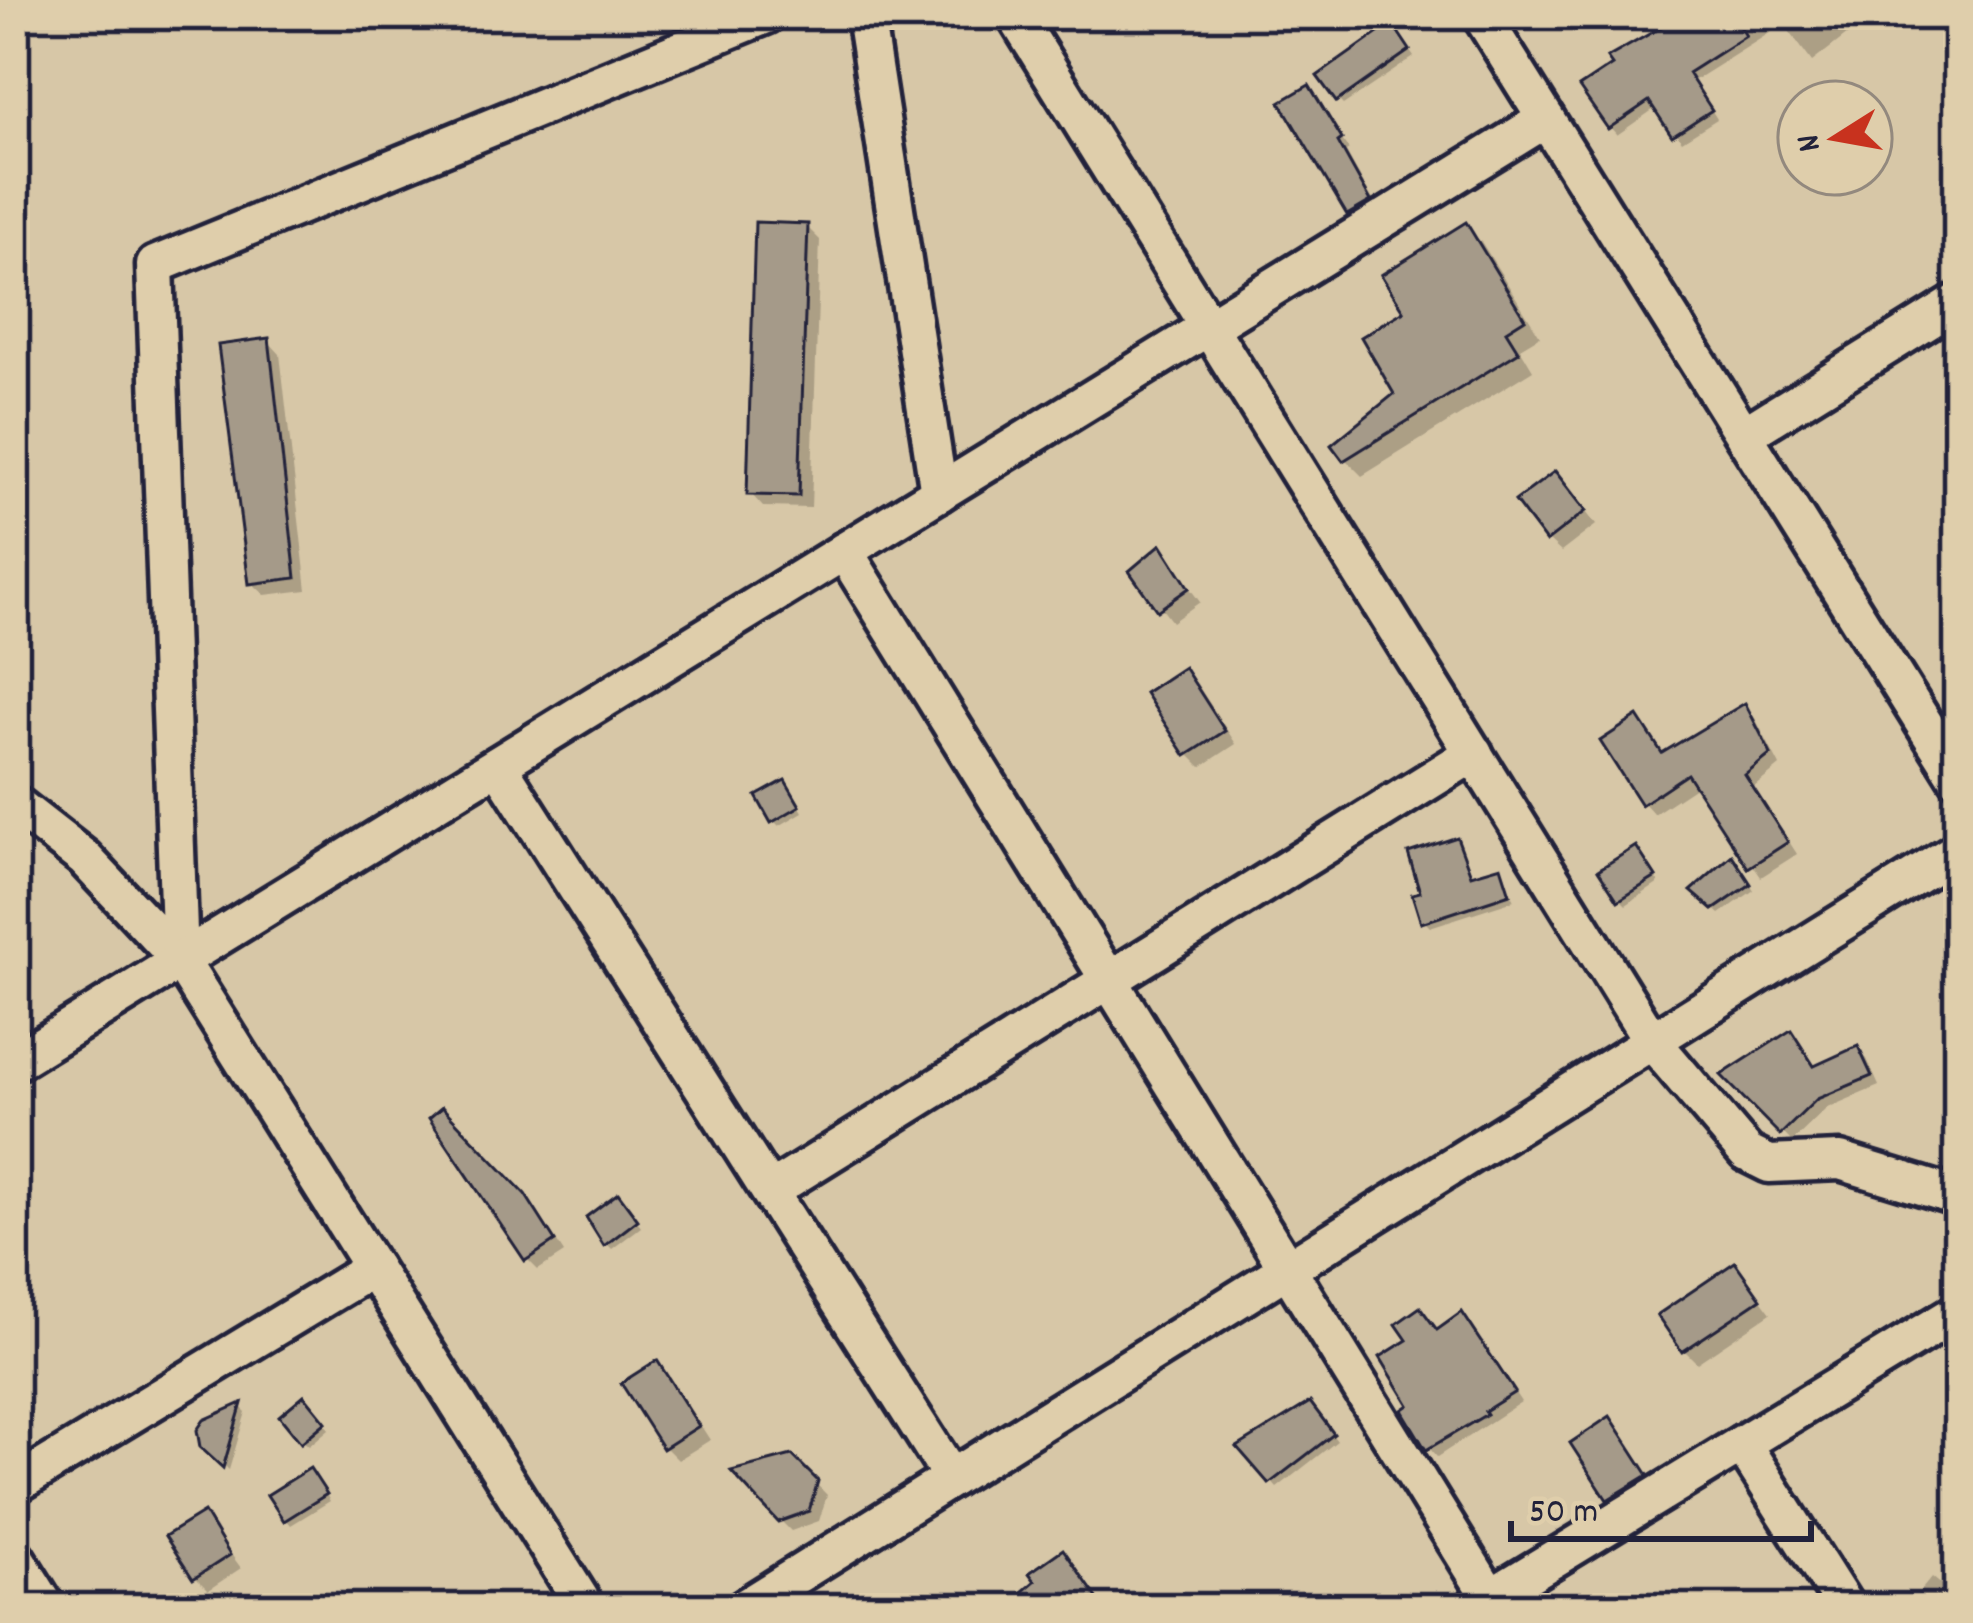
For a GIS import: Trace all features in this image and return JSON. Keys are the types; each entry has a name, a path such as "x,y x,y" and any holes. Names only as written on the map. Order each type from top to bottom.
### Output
{"street":[{"path":"180,960 155,266 766,15"},
{"path":"865,15 939,493"},
{"path":"1015,15 1652,1041 1747,1153 1769,1164 1840,1161 1958,1197"},
{"path":"1481,15 1958,778"},
{"path":"15,1062 1546,119"},
{"path":"1744,435 1958,302"},
{"path":"844,551 1287,1269 1487,1604 1958,1312"},
{"path":"770,1191 1474,753"},
{"path":"498,765 952,1478"},
{"path":"15,804 84,858 180,960 586,1608"},
{"path":"744,1608 1958,850"},
{"path":"15,1485 374,1268"},
{"path":"1742,1444 1846,1608"},
{"path":"15,1557 47,1608"}],"building":[{"path":"1683,15 1733,15 1746,36 1688,73 1712,110 1672,136 1649,101 1608,129 1579,87 1612,65 1607,58"},
{"path":"1392,23 1410,50 1336,102 1317,76"},
{"path":"1309,85 1342,139 1338,142 1371,201 1347,215 1280,102"},
{"path":"755,222 808,224 799,496 747,495"},
{"path":"1466,222 1525,319 1506,331 1519,352 1343,461 1331,445 1394,394 1361,337 1404,311 1381,275"},
{"path":"269,338 296,578 249,584 218,345"},
{"path":"1555,471 1586,511 1546,542 1515,501"},
{"path":"1161,544 1189,588 1157,611 1129,571"},
{"path":"1184,667 1225,731 1186,756 1145,693"},
{"path":"1745,703 1771,754 1745,775 1788,842 1748,868 1687,774 1641,805 1600,741 1638,716 1662,753"},
{"path":"785,780 800,806 771,823 756,796"},
{"path":"1457,837 1471,875 1501,866 1510,894 1421,923 1412,894 1420,892 1408,853"},
{"path":"1636,846 1656,877 1618,901 1598,870"},
{"path":"1732,855 1751,884 1713,910 1691,891"},
{"path":"1791,1030 1814,1066 1858,1046 1872,1076 1817,1099 1780,1135 1721,1075"},
{"path":"442,1107 525,1194 555,1241 525,1261 429,1118"},
{"path":"618,1193 638,1220 604,1246 586,1217"},
{"path":"1735,1262 1761,1299 1682,1352 1657,1315"},
{"path":"1420,1307 1437,1330 1462,1312 1515,1392 1426,1450 1402,1410 1409,1405 1380,1357 1407,1340 1396,1324"},
{"path":"657,1360 699,1426 663,1449 621,1383"},
{"path":"304,1395 326,1422 301,1443 279,1416"},
{"path":"1310,1402 1334,1434 1269,1484 1237,1447"},
{"path":"242,1403 223,1468 200,1447 197,1430 204,1420"},
{"path":"1610,1416 1648,1475 1607,1500 1570,1443"},
{"path":"792,1455 818,1481 809,1511 778,1522 731,1471"},
{"path":"310,1468 327,1494 284,1521 267,1495"},
{"path":"204,1512 230,1555 193,1579 165,1536"},
{"path":"1063,1549 1104,1608 1003,1608 1035,1581 1029,1573"}]}
